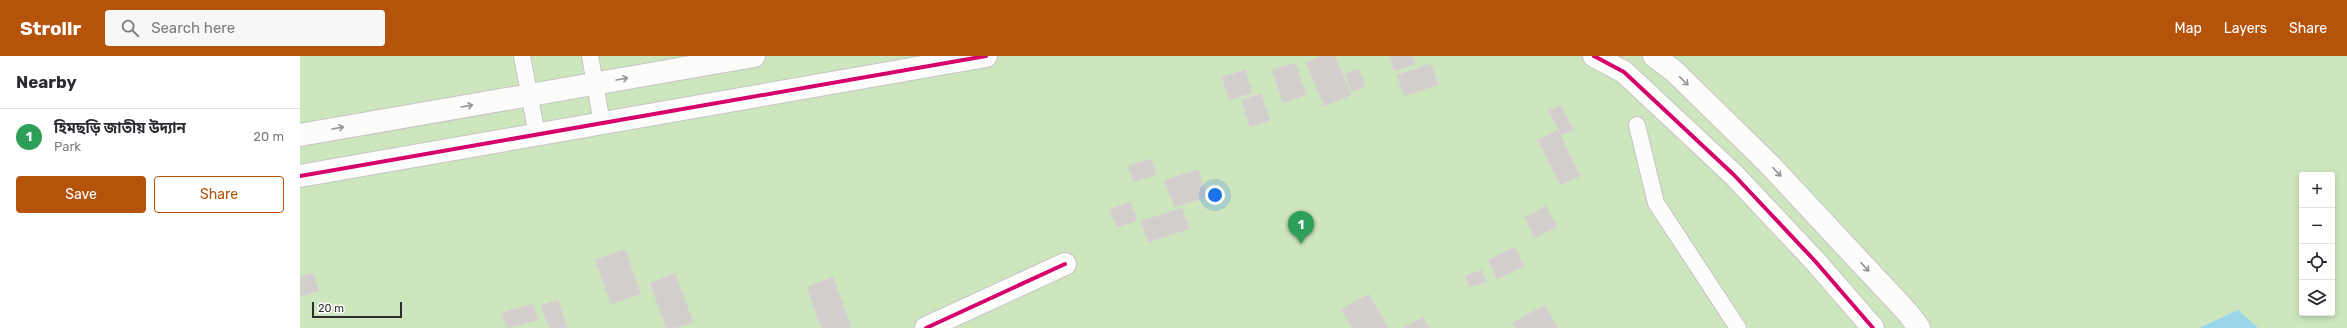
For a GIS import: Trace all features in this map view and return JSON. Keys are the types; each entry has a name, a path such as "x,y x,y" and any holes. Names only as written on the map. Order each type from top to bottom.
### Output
{"street":[{"path":"300,135 754,56"},
{"path":"300,176 537,135 926,61 986,56"},
{"path":"1594,56 1624,72 1734,175 1815,260 1873,328"},
{"path":"1654,56 1674,71 1768,162 1908,313 1918,328"},
{"path":"926,328 1066,264"}],"lane":[{"path":"522,56 537,135"},
{"path":"590,56 602,123"},
{"path":"1637,125 1656,203 1738,328"}],"green space":[{"path":"300,56 2347,56 2347,328 300,328"}],"water":[{"path":"2238,310 2258,328 2199,328"}],"building":[{"path":"1322,56 1335,56 1351,95 1324,106 1306,63"},
{"path":"1390,56 1412,56 1415,64 1394,71"},
{"path":"1296,63 1306,95 1283,103 1272,70"},
{"path":"1431,64 1438,85 1404,96 1397,75"},
{"path":"1359,69 1365,87 1351,92 1345,74"},
{"path":"1245,70 1252,93 1229,100 1222,77"},
{"path":"1261,94 1270,120 1250,127 1241,100"},
{"path":"1561,105 1573,130 1561,135 1549,111"},
{"path":"1558,130 1580,176 1560,185 1538,140"},
{"path":"1151,159 1156,175 1133,182 1128,166"},
{"path":"1198,170 1207,197 1174,207 1165,180"},
{"path":"1131,202 1137,221 1116,227 1110,209"},
{"path":"1546,206 1557,227 1534,238 1525,217"},
{"path":"1182,208 1189,229 1148,242 1141,221"},
{"path":"1515,247 1524,266 1497,279 1488,260"},
{"path":"625,249 641,294 611,304 595,260"},
{"path":"1482,270 1486,282 1469,287 1465,276"},
{"path":"313,273 319,291 300,297 300,277"},
{"path":"675,273 693,322 675,328 666,328 650,283"},
{"path":"833,277 851,327 849,328 821,328 807,287"},
{"path":"1369,294 1388,328 1352,328 1341,309"},
{"path":"558,300 567,328 549,328 541,305"},
{"path":"533,304 538,320 507,328 502,313"},
{"path":"1545,305 1558,328 1515,328 1512,323"},
{"path":"1423,317 1429,328 1403,328"}],"cycle path":[{"path":"300,176 986,56"},
{"path":"1594,56 1624,72 1734,175 1815,261 1873,328"},
{"path":"926,328 1065,264"}],"place":[{"name":"হিমছড়ি জাতীয় উদ্যান","path":"1301,244"}]}
